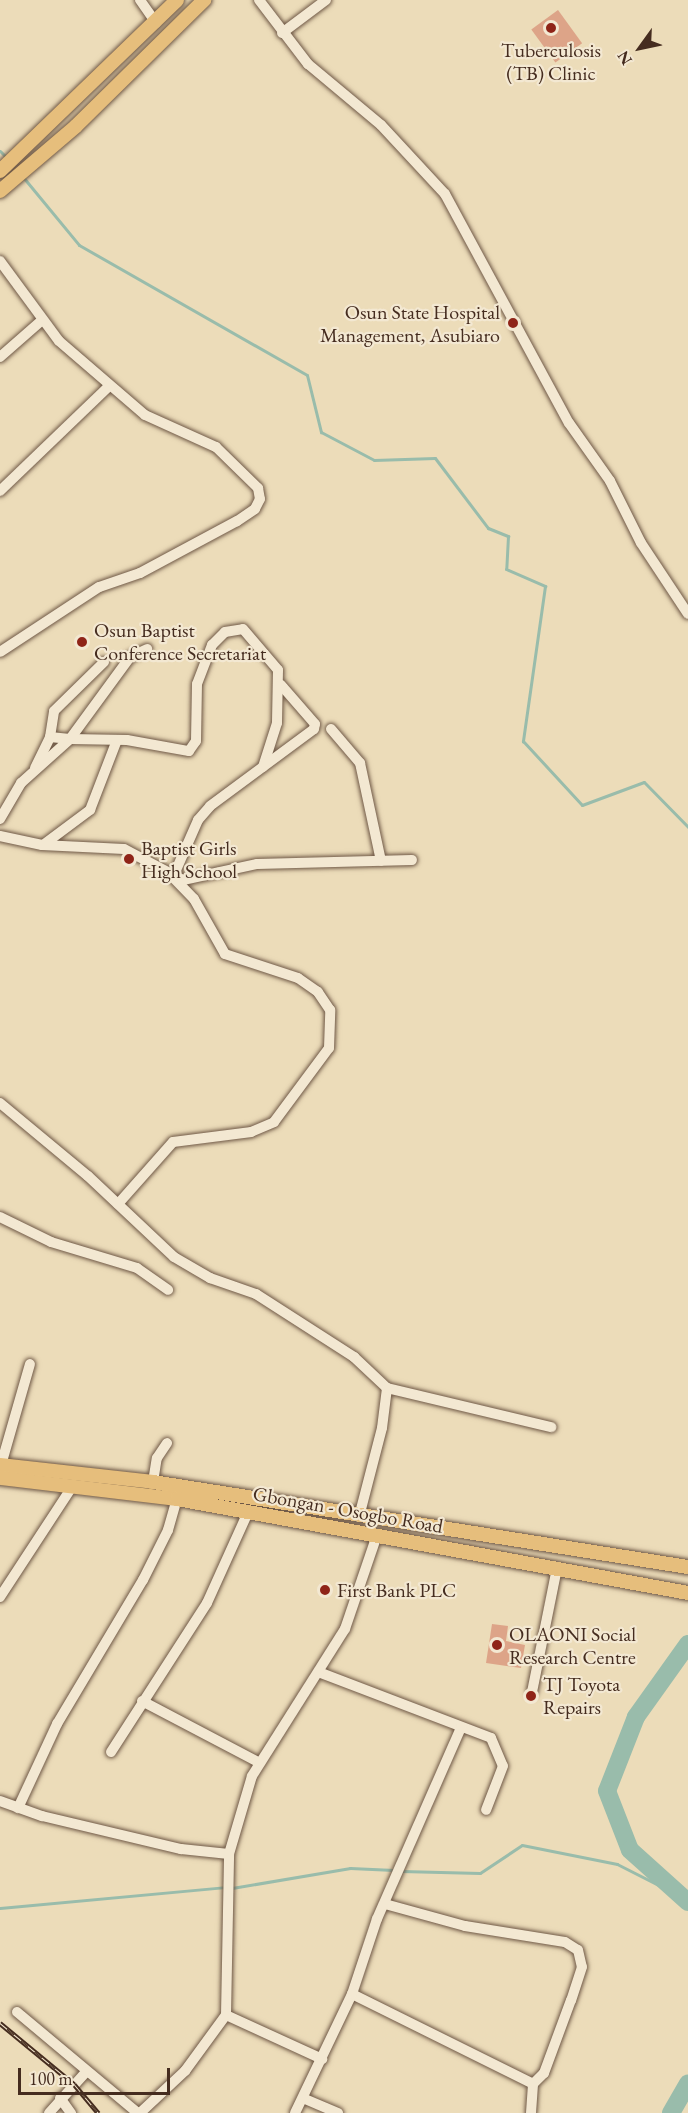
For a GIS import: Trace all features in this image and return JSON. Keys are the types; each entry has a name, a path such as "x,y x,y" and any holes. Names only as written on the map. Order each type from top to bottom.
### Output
{"main road":[{"path":"2,170 156,23 177,0"},
{"path":"0,191 38,159 204,0"},
{"name":"Gbongan - Osogbo Road","path":"0,1469 153,1482 248,1512 688,1593"},
{"name":"Gbongan - Osogbo Road","path":"0,1469 72,1487 177,1499 209,1498 358,1517 688,1567"}],"street":[{"path":"140,0 156,23"},
{"path":"259,0 282,33 329,84 381,125 444,194 569,423 610,481 641,543 688,614"},
{"path":"282,33 326,0"},
{"path":"0,261 41,321 109,386 145,415 216,447 258,488 258,504 237,521 140,573 99,587 0,652"},
{"path":"0,357 41,321"},
{"path":"0,491 109,386"},
{"path":"50,737 117,740 189,751 196,741 197,684 212,645 225,632 243,629 254,638 278,670 282,685 277,723 263,767"},
{"path":"35,768 70,739 130,657 147,649"},
{"path":"0,819 35,768 50,737 54,711 104,662"},
{"path":"173,878 198,820 315,727 282,685"},
{"path":"331,729 359,759 381,861"},
{"path":"42,845 90,810 117,740"},
{"path":"0,836 42,845 123,849 173,878 194,899 225,954 298,978 318,992 330,1010 329,1048 274,1122 251,1131 173,1142 118,1204"},
{"path":"173,878 199,878 257,864 412,860"},
{"path":"0,1103 118,1204 174,1257 210,1278 255,1294 354,1357 387,1388 551,1427"},
{"path":"0,1217 51,1242 137,1268 168,1290"},
{"path":"0,1469 30,1364"},
{"path":"358,1517 382,1428 387,1388"},
{"path":"153,1482 157,1458 166,1443"},
{"path":"0,1597 72,1487"},
{"path":"18,1808 57,1724 142,1580 168,1530 177,1499"},
{"path":"111,1752 207,1603 248,1512"},
{"path":"17,2012 86,2072 139,2113 185,2071 226,2015 229,1854 260,1763 321,1673 345,1629 377,1535"},
{"path":"532,1692 557,1568"},
{"path":"321,1673 461,1728 485,1734 501,1754 501,1779 486,1810"},
{"path":"142,1701 260,1763"},
{"path":"295,2113 305,2099 352,1994 385,1904 461,1728"},
{"path":"0,1801 18,1808 181,1850 229,1854"},
{"path":"385,1904 465,1926 566,1942 578,1950 582,1967 544,2073 533,2084 531,2113"},
{"path":"352,1994 533,2084"},
{"path":"226,2015 322,2059"},
{"path":"49,2113 60,2098 86,2072"},
{"path":"60,2098 71,2113"},
{"path":"305,2099 338,2113"}],"building":[{"path":"558,10 582,43 555,63 531,29"},
{"path":"492,1624 508,1626 506,1641 525,1645 521,1668 486,1663"}],"waterway":[{"path":"0,151 7,158"},
{"path":"23,177 79,245 307,375 321,432 374,460 435,458 488,528 508,536 506,569 545,586 523,741 582,805 644,782 688,827"},
{"path":"688,1644 636,1717 607,1791 630,1850 688,1902"},
{"path":"401,1871 480,1873 522,1845 617,1864 684,1898"},
{"path":"232,1888 350,1868 394,1870"},
{"path":"0,1908 225,1887"},
{"path":"671,2113 688,2084"}],"railway":[{"path":"0,2023 74,2084 98,2113"}],"place":[{"name":"Tuberculosis (TB) Clinic","path":"551,28"},
{"name":"Osun State Hospital Management, Asubiaro","path":"513,323"},
{"name":"Osun Baptist Conference Secretariat","path":"82,642"},
{"name":"Baptist Girls High School","path":"129,859"},
{"name":"First Bank PLC","path":"325,1590"},
{"name":"OLAONI Social Research Centre","path":"497,1645"},
{"name":"TJ Toyota Repairs","path":"531,1696"}]}
